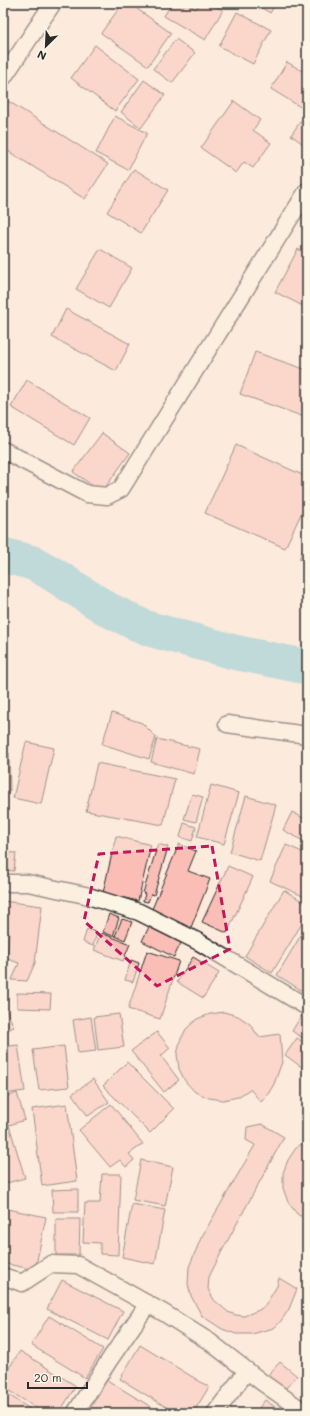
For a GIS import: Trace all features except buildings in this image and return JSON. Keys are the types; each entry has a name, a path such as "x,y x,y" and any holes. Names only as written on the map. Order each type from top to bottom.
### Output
{"street":[{"path":"3,78 53,3"},
{"path":"3,450 87,494 107,496 121,489 307,191"},
{"path":"227,724 307,735"},
{"path":"3,883 28,883 85,894 139,912 199,942 307,1007"},
{"path":"3,1276 22,1283 51,1264 78,1265 148,1304 210,1342 263,1383 306,1413"},
{"path":"75,1413 148,1304"},
{"path":"215,1413 247,1370"}],"highlighted area":[{"path":"212,846 230,949 157,986 84,921 99,854"}],"waterway":[{"path":"3,555 33,563 107,609 146,628 234,652 307,667"}]}
